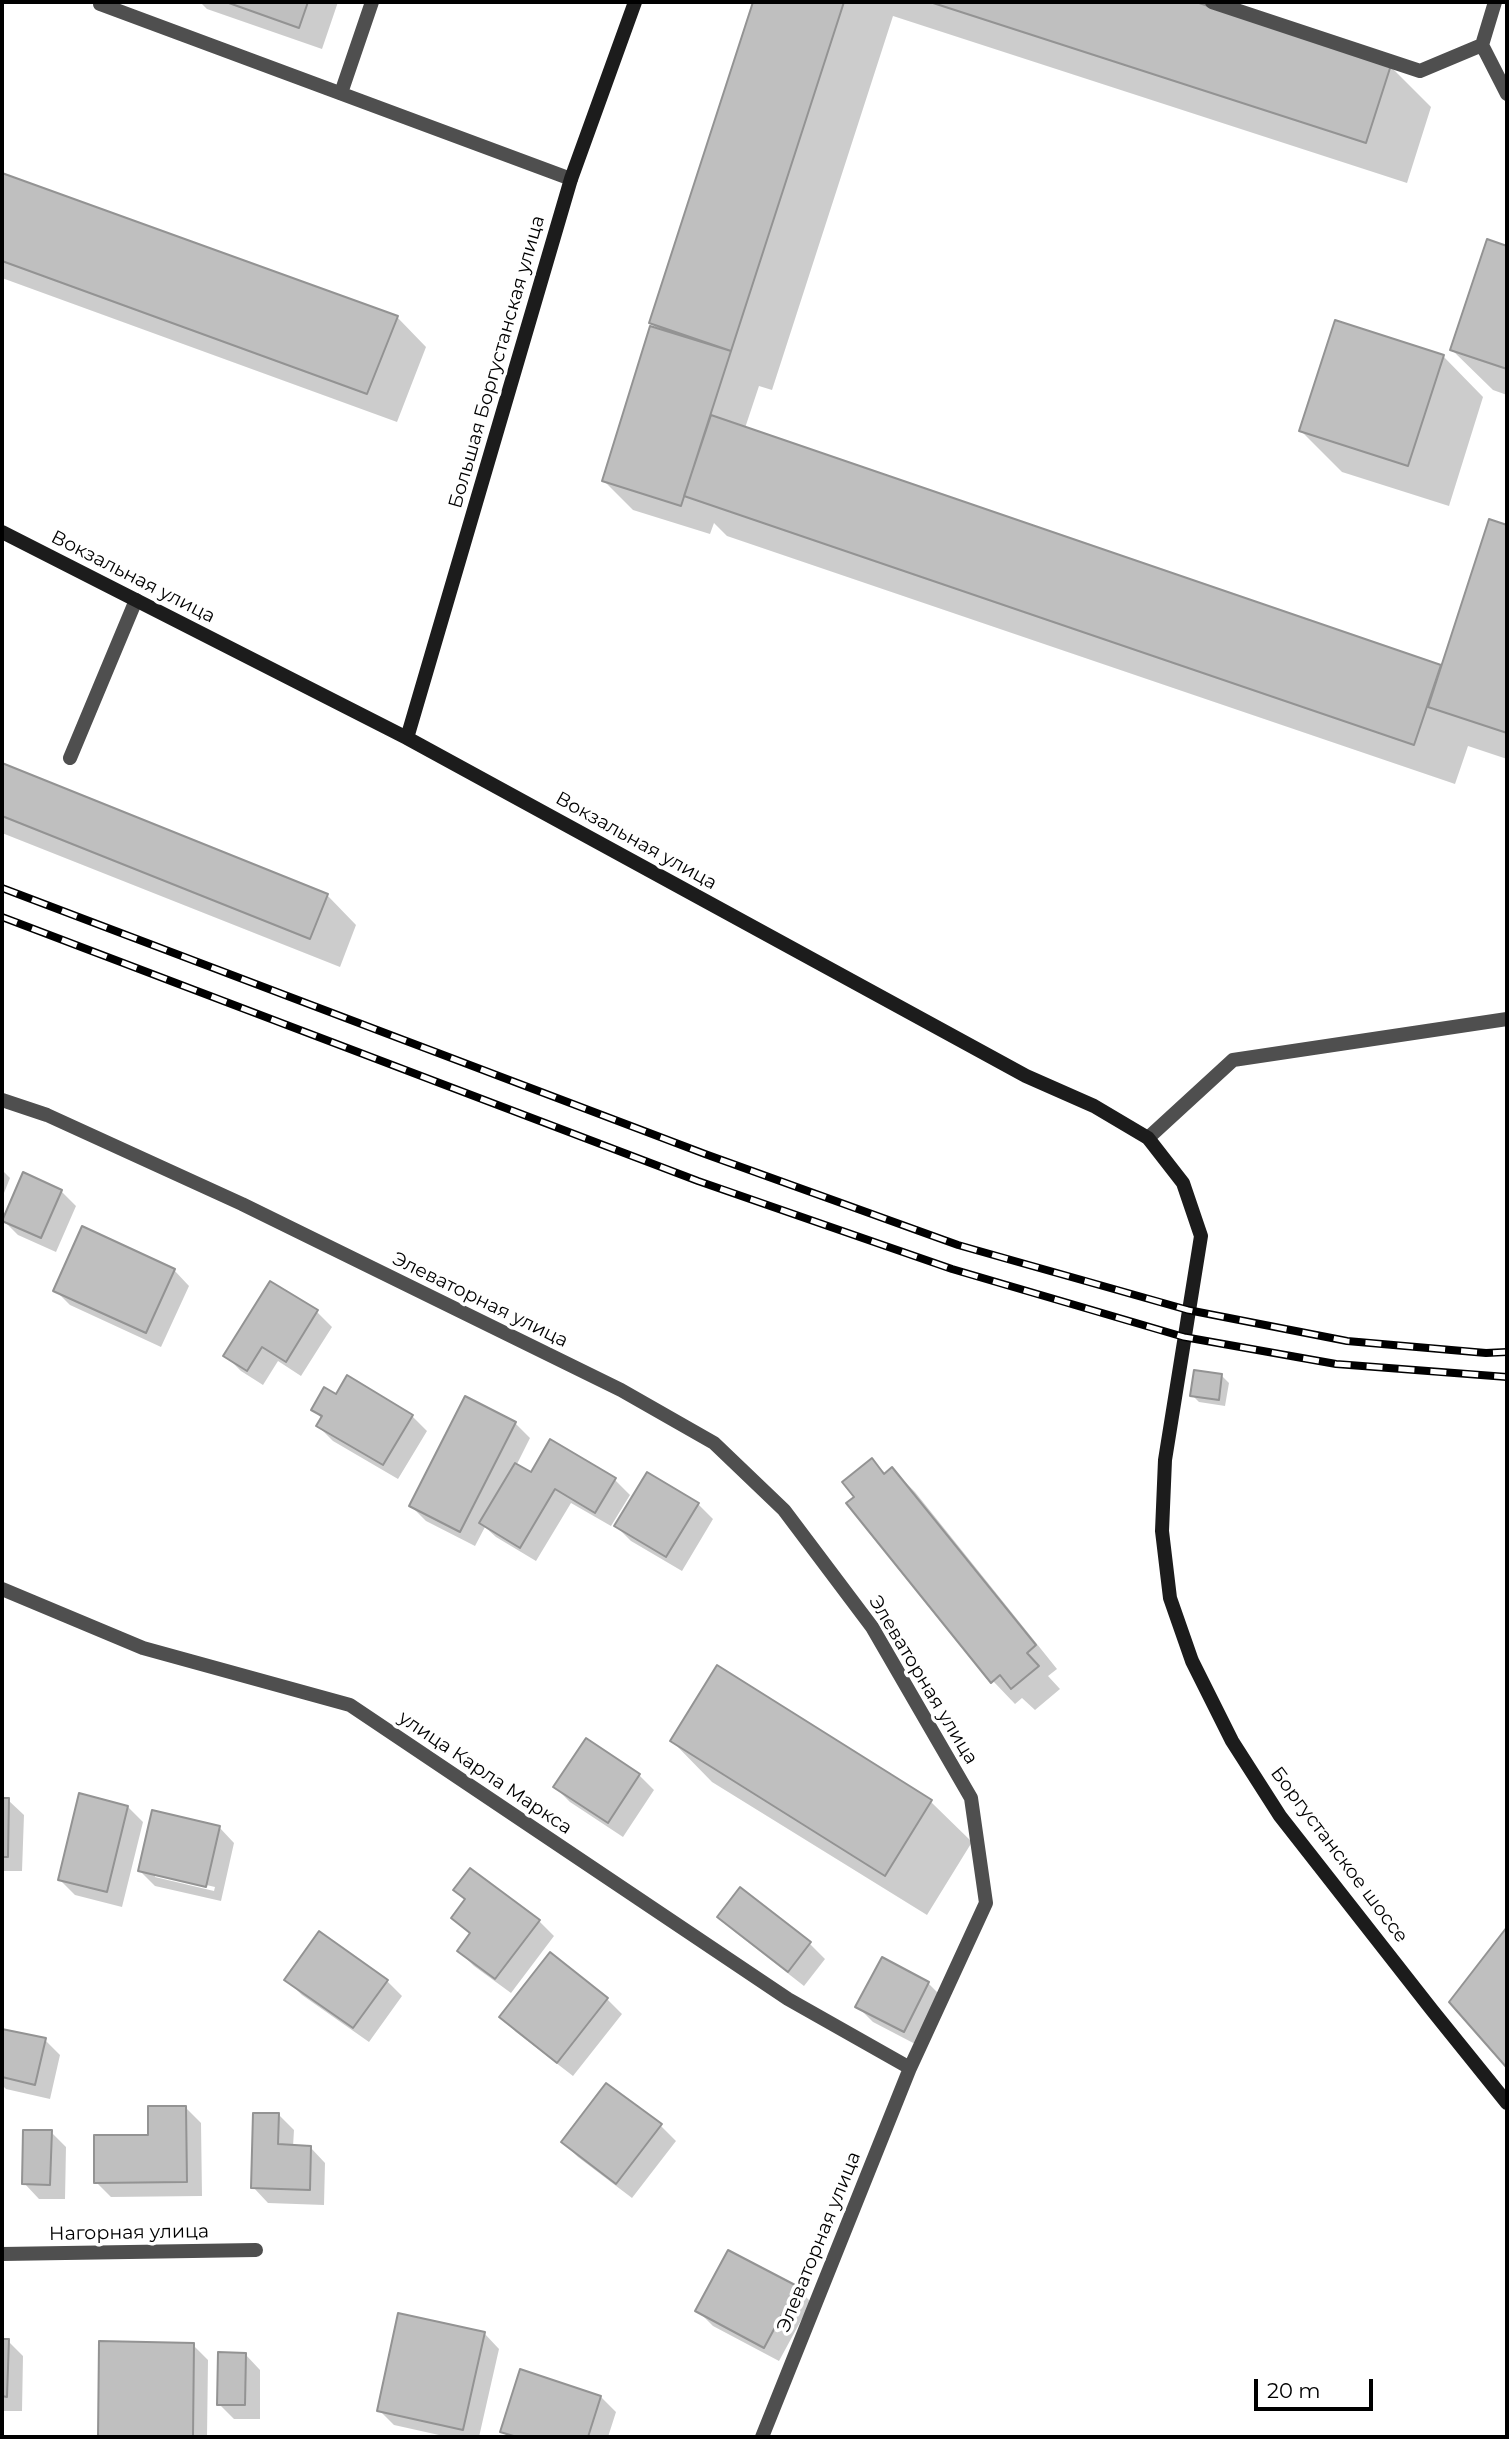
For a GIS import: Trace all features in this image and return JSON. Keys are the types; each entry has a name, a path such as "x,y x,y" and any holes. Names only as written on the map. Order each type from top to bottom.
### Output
{"street":[{"path":"98,2 570,178"},
{"path":"341,93 372,2"},
{"name":"Большая Боргустанская улица","path":"407,738 570,178 635,2"},
{"path":"1212,2 1420,71 1482,45"},
{"path":"1495,2 1482,45 1507,94"},
{"name":"Вокзальная улица","path":"2,532 407,738 1026,1076 1094,1106 1148,1138 1182,1182 1201,1236"},
{"path":"70,758 136,600"},
{"path":"1148,1138 1233,1060 1507,1019"},
{"name":"Элеваторная улица","path":"2,1100 47,1115 242,1204 621,1390 713,1443 784,1510 872,1627 971,1798 986,1903 910,2068 762,2437"},
{"name":"Боргустанское шоссе","path":"1201,1236 1165,1460 1161,1531 1170,1598 1188,1648 1232,1741 1280,1816 1507,2102"},
{"name":"улица Карла Маркса","path":"2,1589 144,1648 350,1705 788,1999 910,2068"},
{"name":"Нагорная улица","path":"2,2254 256,2250"}],"building":[{"path":"226,2 308,2 299,28"},
{"path":"753,2 844,2 731,351 649,323"},
{"path":"930,2 1196,2 1391,65 1366,143"},
{"path":"2,173 398,316 367,394 2,261"},
{"path":"1487,239 1507,246 1507,369 1450,350"},
{"path":"1335,320 1444,355 1408,466 1299,431"},
{"path":"650,326 731,351 681,506 602,481"},
{"path":"711,415 1441,665 1414,745 684,496"},
{"path":"1489,519 1507,525 1507,733 1428,707"},
{"path":"2,763 328,894 310,939 2,816"},
{"path":"23,1172 62,1190 41,1238 2,1221"},
{"path":"82,1226 175,1269 146,1333 53,1291"},
{"path":"270,1281 318,1310 286,1362 262,1347 247,1371 223,1356"},
{"path":"1194,1370 1222,1374 1219,1400 1190,1396"},
{"path":"347,1375 413,1415 383,1465 316,1426 322,1416 311,1410 324,1387 336,1394"},
{"path":"465,1396 516,1422 460,1532 409,1506"},
{"path":"550,1439 616,1478 595,1513 555,1489 520,1548 479,1523 515,1463 531,1472"},
{"path":"872,1458 884,1474 892,1467 1036,1645 1027,1653 1039,1666 1011,1689 1000,1675 991,1683 846,1503 854,1497 842,1482"},
{"path":"647,1472 699,1503 666,1557 614,1526"},
{"path":"717,1665 932,1800 885,1876 670,1741"},
{"path":"586,1738 640,1774 608,1823 553,1787"},
{"path":"79,1793 128,1806 107,1892 58,1880"},
{"path":"2,1798 9,1798 8,1857 2,1857"},
{"path":"152,1810 220,1826 206,1887 138,1871"},
{"path":"470,1868 540,1920 495,1979 457,1951 470,1933 451,1918 465,1899 453,1890"},
{"path":"740,1887 811,1942 788,1972 717,1917"},
{"path":"1507,1927 1507,2068 1449,2002"},
{"path":"319,1931 388,1980 353,2028 284,1980"},
{"path":"550,1952 608,1998 557,2063 499,2017"},
{"path":"882,1957 929,1982 904,2032 855,2007"},
{"path":"2,2029 46,2038 35,2085 2,2077"},
{"path":"606,2083 662,2124 616,2184 561,2142"},
{"path":"148,2106 186,2106 187,2182 94,2183 94,2135 148,2135"},
{"path":"253,2113 279,2113 278,2144 311,2146 310,2190 251,2188"},
{"path":"23,2130 52,2130 50,2185 22,2184"},
{"path":"728,2250 797,2286 764,2348 695,2311"},
{"path":"398,2313 485,2332 463,2430 377,2411"},
{"path":"2,2339 9,2339 7,2397 2,2396"},
{"path":"99,2341 194,2343 193,2437 98,2437"},
{"path":"218,2352 246,2353 245,2405 217,2405"},
{"path":"520,2369 601,2396 588,2437 517,2437 500,2432"}],"railway":[{"path":"2,888 705,1154 958,1245 1188,1310 1347,1341 1486,1353 1507,1352"},
{"path":"2,917 698,1181 952,1269 1184,1337 1336,1364 1507,1377"}]}
